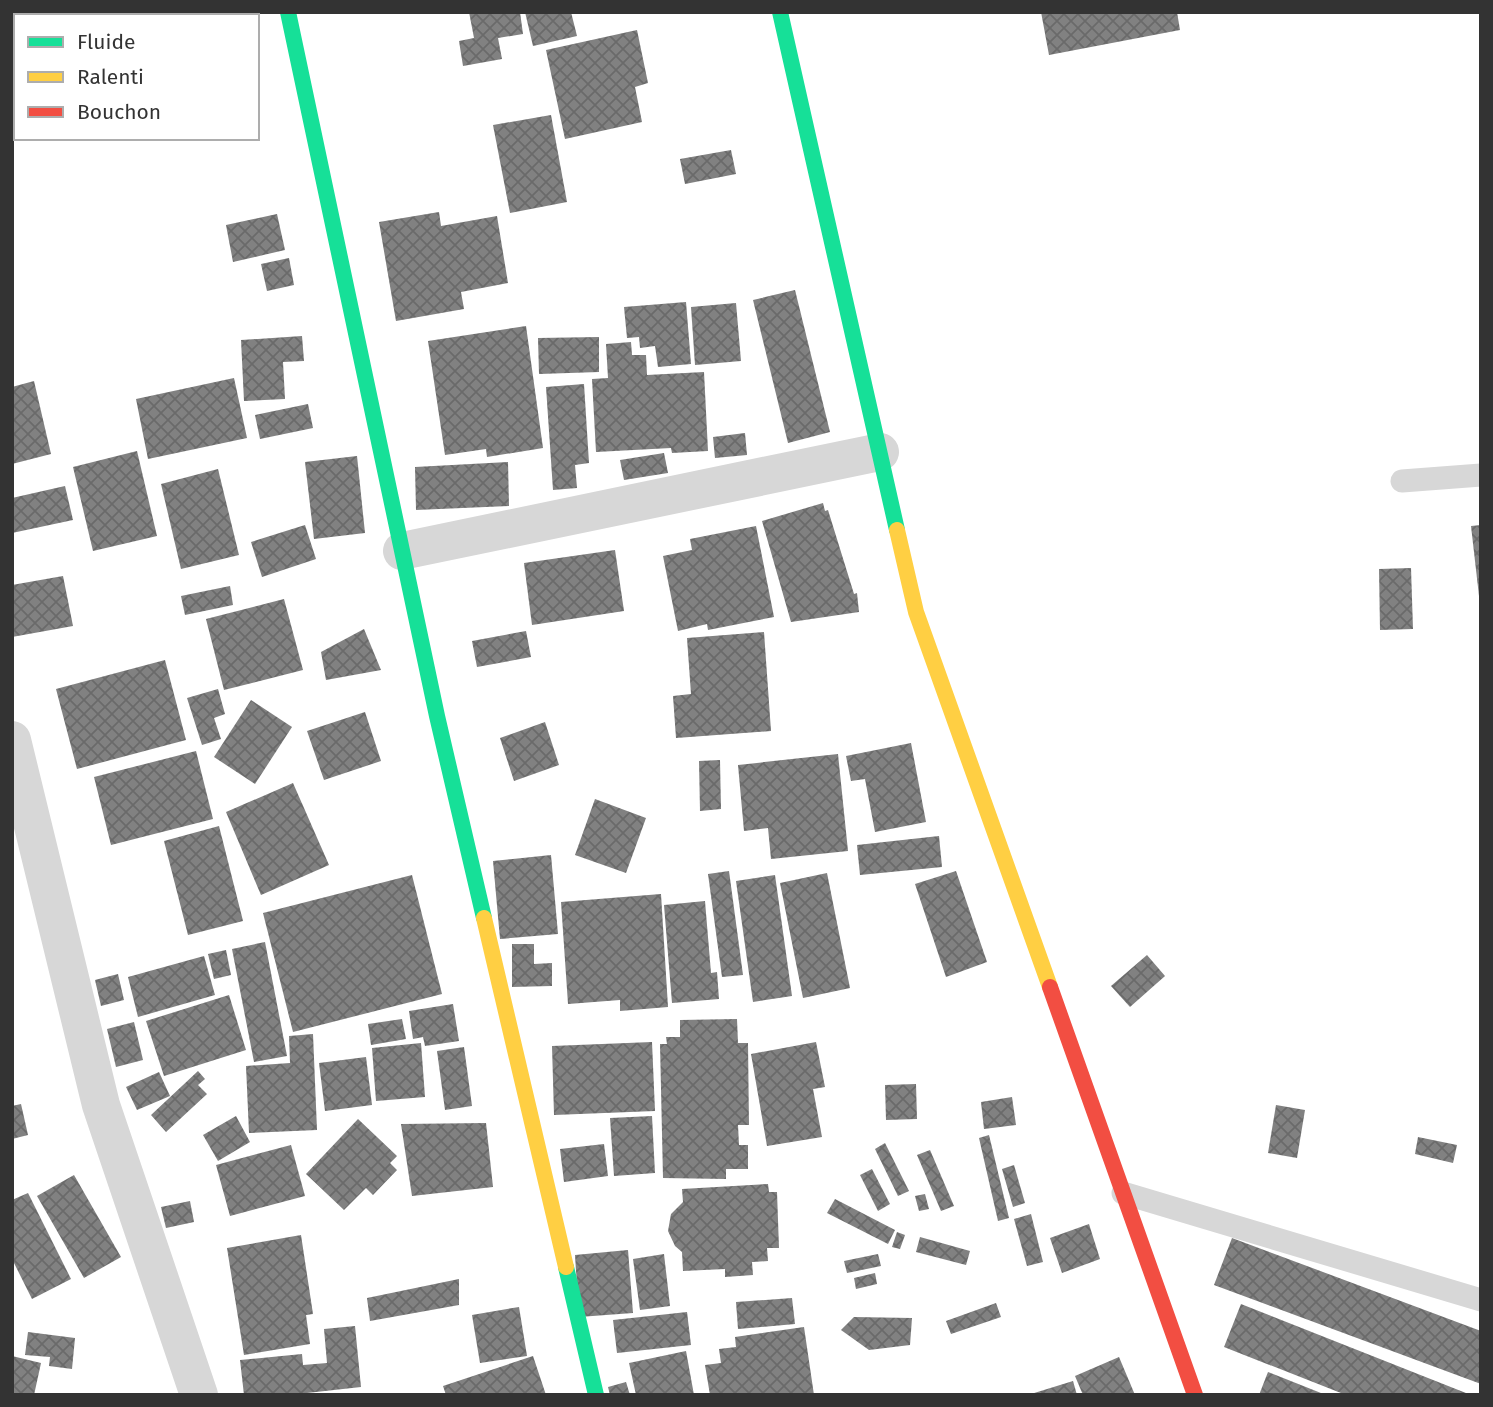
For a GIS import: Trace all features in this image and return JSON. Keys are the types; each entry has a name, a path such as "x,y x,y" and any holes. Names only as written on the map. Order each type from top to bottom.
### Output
{"street":[{"path":"288,12 437,716 596,1395"},
{"path":"780,12 916,612 1195,1395"},
{"path":"402,551 880,452"},
{"path":"12,740 101,1105 199,1395"}],"lane":[{"path":"1402,481 1481,475"},
{"path":"1124,1194 1481,1300"}],"building":[{"path":"469,12 520,12 523,34 498,38 502,59 463,66 459,41 474,38"},
{"path":"525,12 571,12 577,36 533,46"},
{"path":"1041,12 1177,12 1180,30 1049,55"},
{"path":"637,30 648,83 635,87 642,122 565,139 546,50"},
{"path":"551,115 567,202 510,213 493,125"},
{"path":"731,150 736,174 685,184 680,159"},
{"path":"439,212 441,226 497,216 508,283 461,292 464,309 396,321 379,222"},
{"path":"277,214 285,250 233,262 226,225"},
{"path":"289,258 294,285 267,291 261,264"},
{"path":"795,290 830,432 788,443 753,300"},
{"path":"686,302 691,364 658,367 655,346 640,348 639,337 627,338 624,307"},
{"path":"736,303 741,361 695,365 691,307"},
{"path":"526,326 543,448 487,457 486,449 445,455 428,341"},
{"path":"302,336 304,361 283,362 285,399 244,401 241,340"},
{"path":"599,337 599,372 539,374 538,338"},
{"path":"631,342 632,355 646,355 647,375 704,372 708,451 672,453 671,448 596,452 592,379 608,378 606,344"},
{"path":"234,378 247,438 148,459 136,399"},
{"path":"34,381 51,454 12,464 12,387"},
{"path":"584,384 589,463 575,465 577,488 553,490 546,387"},
{"path":"308,404 313,428 260,439 255,415"},
{"path":"745,433 747,455 715,458 713,437"},
{"path":"137,451 157,536 93,551 73,467"},
{"path":"664,453 668,473 624,480 620,460"},
{"path":"357,456 365,533 314,539 305,462"},
{"path":"508,462 509,506 416,510 415,467"},
{"path":"218,469 239,555 181,569 161,484"},
{"path":"65,486 73,520 12,533 12,498"},
{"path":"823,503 825,511 828,510 854,594 857,593 859,612 791,622 762,521"},
{"path":"305,525 316,559 262,577 251,542"},
{"path":"1481,525 1481,596 1479,596 1471,526"},
{"path":"756,526 774,617 708,630 707,624 678,631 663,556 692,550 690,539"},
{"path":"615,550 624,611 532,625 524,563"},
{"path":"1411,568 1413,629 1380,630 1379,569"},
{"path":"63,576 73,626 12,637 12,585"},
{"path":"230,586 233,605 185,615 181,596"},
{"path":"284,599 303,670 224,690 206,619"},
{"path":"364,629 381,670 326,680 321,652"},
{"path":"526,631 531,657 477,667 472,641"},
{"path":"764,632 771,731 676,738 673,696 691,694 687,638"},
{"path":"165,660 186,740 77,769 56,689"},
{"path":"218,689 225,714 214,718 221,739 202,745 187,698"},
{"path":"251,700 292,727 255,784 214,757"},
{"path":"365,712 381,761 324,780 307,731"},
{"path":"545,722 559,765 514,781 500,738"},
{"path":"911,743 926,822 875,832 865,779 851,781 846,756"},
{"path":"196,751 213,819 111,845 94,777"},
{"path":"838,754 848,851 771,859 768,828 744,831 738,765"},
{"path":"720,760 721,809 700,811 699,761"},
{"path":"293,783 329,865 261,895 226,812"},
{"path":"595,799 646,818 626,873 575,855"},
{"path":"219,826 243,921 188,935 164,841"},
{"path":"939,836 942,867 860,875 857,845"},
{"path":"551,855 558,934 500,939 493,861"},
{"path":"729,871 743,975 722,977 708,874"},
{"path":"956,871 987,962 946,977 915,884"},
{"path":"827,873 850,988 803,998 780,883"},
{"path":"412,875 442,994 293,1032 263,913"},
{"path":"775,875 792,996 753,1002 736,881"},
{"path":"661,894 668,1007 620,1011 620,1000 568,1004 561,902"},
{"path":"705,901 711,973 717,972 719,999 672,1003 664,905"},
{"path":"265,942 287,1056 254,1062 232,949"},
{"path":"512,944 534,944 534,964 552,963 552,986 512,987"},
{"path":"226,950 231,975 214,979 208,954"},
{"path":"1147,955 1165,976 1130,1007 1111,986"},
{"path":"204,956 215,995 138,1017 128,977"},
{"path":"118,974 124,1000 101,1006 95,980"},
{"path":"229,995 246,1050 164,1076 146,1021"},
{"path":"453,1004 459,1041 425,1046 423,1037 413,1039 409,1011"},
{"path":"402,1019 406,1039 371,1045 368,1024"},
{"path":"737,1019 738,1043 748,1043 749,1125 738,1125 739,1145 748,1145 748,1169 726,1169 726,1179 663,1178 660,1044 667,1044 666,1037 680,1037 680,1020"},
{"path":"134,1022 143,1060 116,1067 107,1029"},
{"path":"313,1034 317,1130 249,1133 246,1066 290,1063 289,1036"},
{"path":"652,1042 655,1111 554,1115 552,1046"},
{"path":"816,1042 825,1087 813,1089 822,1137 767,1146 751,1054"},
{"path":"421,1043 425,1097 376,1101 372,1048"},
{"path":"464,1047 472,1106 445,1110 437,1051"},
{"path":"366,1057 372,1105 325,1111 319,1063"},
{"path":"198,1071 205,1079 198,1085 207,1094 166,1132 151,1115"},
{"path":"159,1072 170,1096 137,1110 126,1087"},
{"path":"916,1084 917,1119 886,1120 885,1085"},
{"path":"1012,1097 1016,1125 984,1129 981,1102"},
{"path":"21,1104 28,1135 12,1139 12,1106"},
{"path":"1276,1105 1305,1110 1297,1158 1268,1153"},
{"path":"236,1116 250,1142 218,1161 203,1135"},
{"path":"652,1116 655,1173 614,1176 610,1118"},
{"path":"358,1119 397,1156 390,1163 397,1170 373,1195 366,1188 344,1210 306,1174"},
{"path":"486,1123 493,1187 412,1196 401,1124"},
{"path":"989,1135 1009,1218 998,1221 979,1138"},
{"path":"1418,1137 1457,1145 1453,1163 1415,1154"},
{"path":"885,1143 909,1191 898,1196 875,1149"},
{"path":"604,1144 608,1176 564,1182 560,1149"},
{"path":"291,1145 305,1196 230,1216 216,1165"},
{"path":"930,1150 954,1206 941,1211 917,1155"},
{"path":"1014,1165 1025,1203 1013,1207 1002,1169"},
{"path":"872,1169 890,1204 878,1211 860,1175"},
{"path":"74,1175 121,1257 84,1278 37,1196"},
{"path":"768,1184 769,1192 777,1192 779,1248 767,1248 768,1261 752,1262 753,1275 725,1277 725,1269 683,1271 682,1252 675,1246 668,1231 671,1214 683,1202 682,1189"},
{"path":"28,1193 71,1279 32,1299 12,1259 12,1200"},
{"path":"925,1194 929,1209 919,1211 915,1196"},
{"path":"835,1199 895,1230 888,1244 827,1213"},
{"path":"190,1201 194,1222 166,1228 161,1207"},
{"path":"1031,1214 1043,1262 1027,1266 1014,1219"},
{"path":"1089,1224 1100,1259 1062,1273 1050,1238"},
{"path":"897,1232 905,1235 900,1249 892,1247"},
{"path":"301,1235 313,1314 306,1315 310,1344 244,1355 227,1248"},
{"path":"920,1237 970,1251 966,1265 916,1252"},
{"path":"1232,1238 1481,1331 1481,1384 1214,1285"},
{"path":"628,1250 633,1313 579,1317 575,1255"},
{"path":"664,1254 670,1306 640,1310 633,1259"},
{"path":"878,1254 881,1266 847,1273 844,1261"},
{"path":"875,1273 877,1284 856,1289 854,1278"},
{"path":"459,1279 459,1305 370,1321 367,1298"},
{"path":"792,1298 795,1324 738,1329 736,1302"},
{"path":"996,1303 1001,1317 951,1334 946,1321"},
{"path":"1241,1304 1471,1395 1346,1395 1224,1347"},
{"path":"519,1307 527,1356 480,1363 472,1315"},
{"path":"687,1312 691,1345 617,1353 613,1320"},
{"path":"854,1317 912,1318 910,1345 869,1350 841,1330"},
{"path":"355,1326 361,1387 289,1395 244,1395 240,1360 302,1354 303,1365 327,1363 324,1329"},
{"path":"804,1327 814,1395 710,1395 705,1365 721,1363 719,1349 736,1347 735,1337"},
{"path":"28,1332 75,1338 72,1369 49,1366 50,1357 25,1355"},
{"path":"686,1351 694,1395 636,1395 629,1363"},
{"path":"12,1356 41,1363 34,1395 12,1395"},
{"path":"533,1356 546,1395 446,1395 443,1386"},
{"path":"1119,1357 1135,1395 1083,1395 1075,1376"},
{"path":"1268,1372 1326,1395 1259,1395"},
{"path":"1073,1381 1077,1395 1031,1395 1031,1394"},
{"path":"626,1382 630,1395 610,1395 608,1387"}],"traffic: fast":[{"path":"288,12 437,716 484,918"},
{"path":"780,12 897,530"},
{"path":"566,1267 596,1395"}],"traffic: slow":[{"path":"897,530 916,612 1050,987"},
{"path":"484,918 566,1267"}],"traffic: jam":[{"path":"1050,987 1195,1395"}]}
